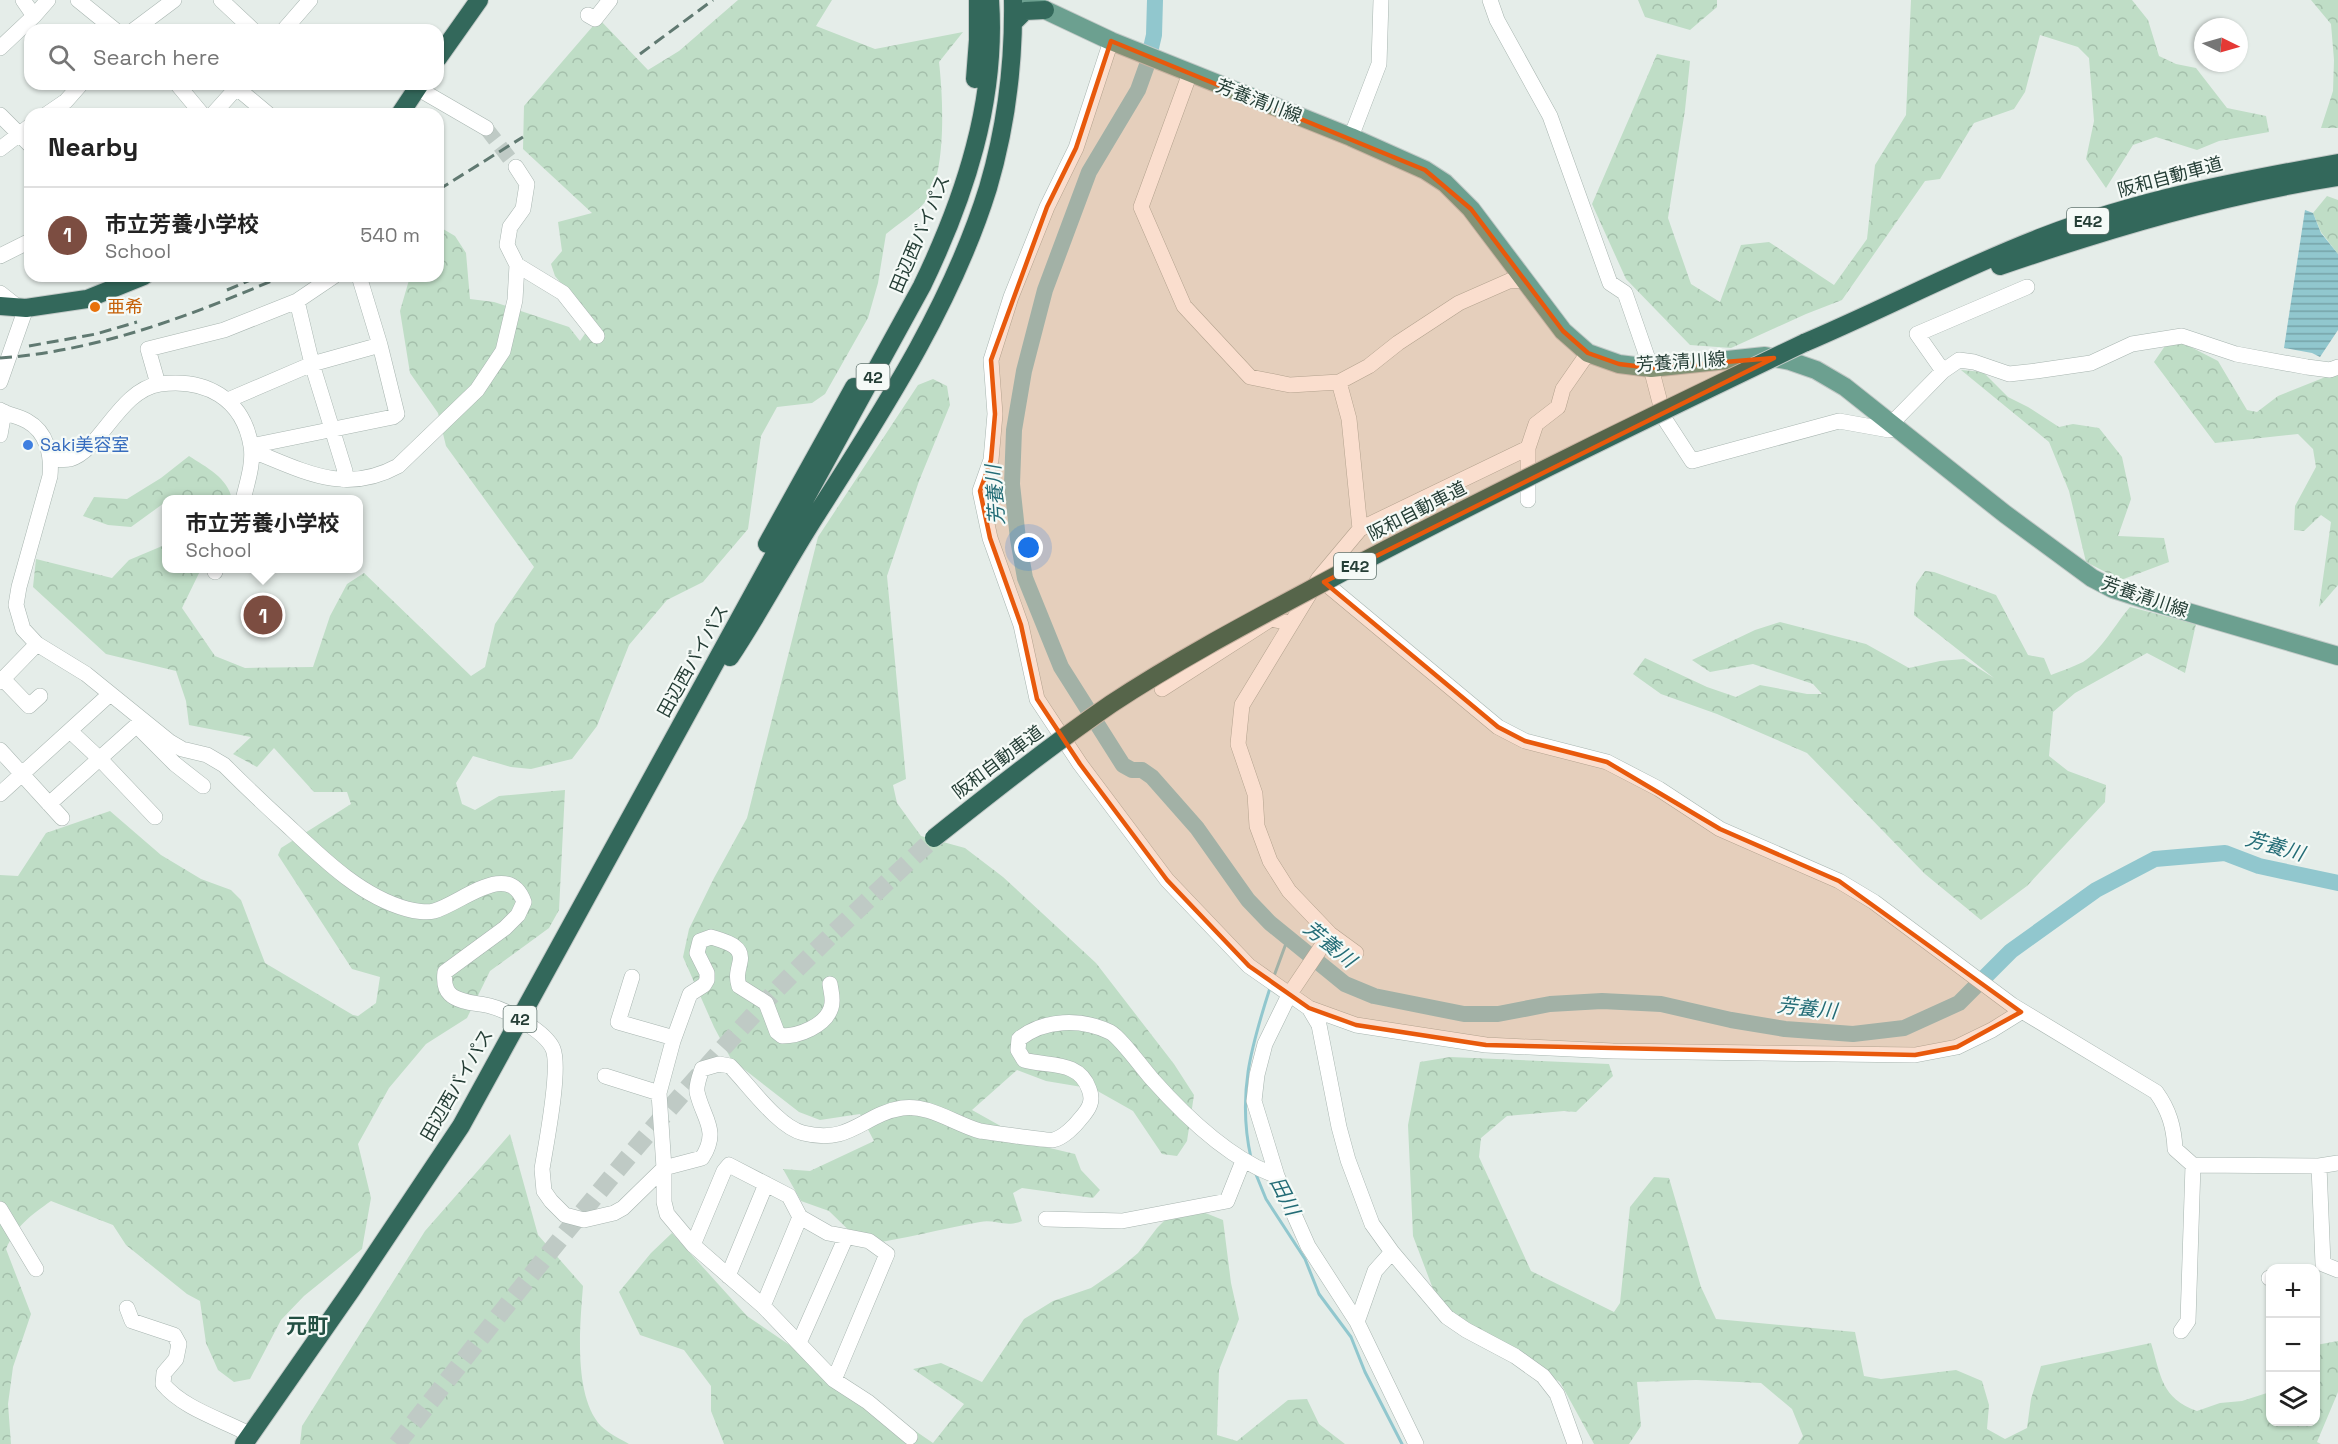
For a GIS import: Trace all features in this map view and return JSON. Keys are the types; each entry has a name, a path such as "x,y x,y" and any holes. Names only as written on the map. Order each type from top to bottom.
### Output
{"highway":[{"path":"444,49 477,0"},
{"path":"683,722 754,622 801,540 890,397 942,300 976,222 996,158 1008,94 1013,0"},
{"path":"683,722 789,501 897,310 926,254 943,214 955,180 970,117 978,40 986,2"},
{"path":"1013,22 1025,11 1045,10"},
{"path":"404,108 415,90"},
{"name":"阪和自動車道","path":"934,838 1010,778 1112,704 1258,618 1393,546 1647,418 1804,343 2007,251 2080,224 2198,190 2338,163"},
{"name":"阪和自動車道","path":"1853,322 1988,270 2156,216 2210,201 2338,177"},
{"path":"0,306 22,308 87,299 129,282"},
{"name":"田辺西バイパス","path":"244,1438 340,1306 461,1126 683,722"},
{"name":"田辺西バイパス","path":"257,1444 340,1306"}],"main road":[{"name":"芳養清川線","path":"1024,0 1114,42 1350,137 1425,170 1445,183 1471,209 1563,331 1588,353 1619,364 1651,368 1765,356 1816,370 1845,387 2006,514 2092,578 2113,589 2150,601 2338,656"}],"street":[{"path":"23,0 34,16"},
{"path":"25,24 48,0"},
{"path":"78,0 108,24"},
{"path":"142,24 174,0"},
{"path":"221,0 247,24"},
{"path":"289,24 309,0"},
{"path":"588,15 595,19 610,0"},
{"path":"1350,137 1379,64 1381,0"},
{"path":"1490,0 1497,20 1550,116 1610,284 1624,293 1651,368 1664,418 1692,461 1839,421 1889,430 1892,423 1943,371 1959,360 1974,362 2009,374 2091,363 2132,344 2182,336 2236,354 2307,368 2330,369 2338,366"},
{"path":"0,47 24,25"},
{"path":"1114,42 1076,147 1043,217 1011,297 991,360 995,414 991,460 980,491 990,538 1021,625 1037,699 1080,764 1167,880 1249,966 1309,1008 1356,1025 1486,1045 1613,1051 1915,1055 1957,1047 1992,1030 2016,1009"},
{"path":"1186,72 1141,207 1184,306 1227,355 1250,377 1290,385 1339,382 1369,366 1398,343 1459,303 1509,281 1524,280"},
{"path":"55,108 75,90"},
{"path":"182,90 197,108"},
{"path":"219,108 235,90"},
{"path":"243,90 262,108"},
{"path":"424,90 486,128"},
{"path":"0,115 24,133"},
{"path":"0,149 24,136"},
{"path":"251,446 258,453 301,471 344,480 365,479 398,466 477,390 502,351 515,300 517,265 507,245 510,227 523,209 527,184 516,166"},
{"path":"0,256 24,244"},
{"path":"517,265 563,292 597,336"},
{"path":"158,384 148,350 224,330 297,302 325,282"},
{"path":"251,446 333,431 393,417 397,414 380,345 361,282"},
{"path":"1943,371 1917,334 2027,287"},
{"path":"0,293 22,308 0,382"},
{"path":"297,302 312,364 345,471 344,480"},
{"path":"228,400 312,364 380,345"},
{"path":"1528,500 1528,448 1536,424 1558,407 1563,389 1588,353"},
{"path":"1339,382 1349,419 1360,529"},
{"path":"52,459 70,459 88,448 126,403 158,384 194,383 207,387 228,400 243,423 251,446 249,478 244,495"},
{"path":"0,435 2,411 28,422 37,429 52,459 50,476 16,605 23,628 37,644 80,670 110,694 175,764 203,786"},
{"path":"1356,953 1327,938 1289,891 1270,861 1257,826 1255,794 1238,744 1242,705 1319,578 1360,529 1528,448"},
{"path":"1319,578 1498,728 1525,741 1607,762 1659,789 1720,829 1839,881 1874,902 2016,1009 2157,1092 2168,1108 2175,1149 2193,1165 2319,1166 2338,1163"},
{"path":"1162,689 1271,619 1290,623"},
{"path":"37,644 1,681 29,706 40,696"},
{"path":"0,794 110,694"},
{"path":"135,719 170,742 207,755 224,765 333,868 378,897 408,909 433,911 496,883 509,883 520,892 524,902 518,915 506,928 445,972 445,986 452,996 510,1013 548,1040 555,1060 542,1169 544,1191 557,1209 572,1218 584,1220 605,1217 623,1208 664,1168 702,1158 711,1144 708,1119 697,1090 702,1068 719,1064 730,1066 786,1126 802,1133 829,1136 842,1134 903,1108 928,1110 982,1131 1054,1140 1074,1127 1087,1111 1092,1098 1089,1087 1079,1072 1068,1067 1024,1060 1018,1050 1019,1039 1026,1033 1046,1025 1062,1022 1083,1024 1111,1032 1173,1103 1243,1161 1272,1175"},
{"path":"49,804 100,759 135,719"},
{"path":"70,731 155,817"},
{"path":"0,750 62,818"},
{"path":"830,984 832,1005 825,1019 801,1033 782,1036 777,1032 766,1003 739,986 737,971 740,962 737,949 733,944 705,937 697,947 697,953 707,973 707,980 704,985 690,994 673,1041 659,1093 664,1202 667,1214 693,1245 763,1306 834,1380 868,1402 910,1437"},
{"path":"1327,938 1289,995 1265,1044 1257,1075 1254,1101 1272,1175 1308,1246 1357,1322 1416,1444"},
{"path":"632,977 618,1023 674,1038"},
{"path":"1309,1008 1319,1025 1339,1127 1371,1224 1447,1317 1466,1330 1515,1356 1543,1376 1557,1394 1575,1444"},
{"path":"605,1076 659,1093"},
{"path":"1046,1219 1122,1221 1227,1201 1243,1161"},
{"path":"2181,1331 2188,1321 2193,1165"},
{"path":"693,1245 723,1171 729,1166 789,1196 800,1217 828,1233 869,1241 887,1254 834,1380"},
{"path":"2317,1264 2319,1166"},
{"path":"728,1276 766,1184"},
{"path":"0,1209 36,1269"},
{"path":"763,1306 800,1217"},
{"path":"799,1343 846,1237"},
{"path":"1357,1322 1376,1271 1392,1252"},
{"path":"2320,1267 2338,1270"},
{"path":"127,1308 132,1321 174,1335 179,1344 176,1359 164,1373 163,1384 169,1391 244,1438"}],"highlighted area":[{"path":"1111,41 1425,170 1471,209 1563,331 1588,353 1619,364 1651,368 1774,358 1324,582 1498,727 1525,741 1607,762 1720,829 1839,881 2021,1012 1957,1047 1915,1055 1486,1045 1356,1025 1309,1008 1249,966 1167,880 1080,764 1037,699 1021,625 990,538 980,491 991,460 995,414 991,360 1047,207 1076,148"}],"green space":[{"path":"738,0 832,0 816,26 875,49 963,32 939,62 942,134 933,188 922,205 886,234 878,283 868,318 825,394 812,403 777,407 761,436 748,529 703,582 667,600 629,645 597,726 572,759 531,769 511,767 473,756 456,783 462,804 475,810 499,796 565,790 559,910 549,928 490,971 467,1018 426,1044 389,1088 358,1144 371,1198 362,1249 304,1296 281,1320 250,1379 234,1382 218,1370 206,1343 200,1301 187,1294 126,1245 113,1225 51,1201 25,1222 14,1234 6,1249 31,1314 13,1367 8,1404 11,1444 0,1444 0,875 18,876 46,833 110,811 161,855 201,879 231,890 241,900 265,963 358,1016 376,1003 380,977 352,969 278,855 281,848 351,804 347,792 314,792 274,748 257,767 233,754 251,737 189,725 186,701 176,671 106,654 33,587 36,559 112,578 129,560 162,546 162,573 199,573 182,608 215,656 245,668 313,667 330,616 347,584 364,573 471,676 485,667 495,624 534,567 446,446 438,413 410,373 400,311 408,282 444,282 444,230 455,236 466,253 470,299 494,302 569,327 580,341 593,322 555,276 551,264 562,251 558,222 592,213 523,149 524,106 599,19 648,70 679,51"},
{"path":"1638,0 1717,0 1717,7 1690,30 1645,17"},
{"path":"1911,0 2132,0 2148,20 2159,56 2176,64 2194,68 2194,72 2199,72 2227,108 2266,116 2269,132 2219,141 2197,150 2156,137 2133,145 2106,188 2086,159 2094,121 2089,58 2078,47 2040,35 2025,92 2014,109 1974,123 1940,179 1925,181 1842,300 1731,348 1690,345 1626,279 1592,204 1657,54 1690,61 1685,110 1668,218 1691,284 1720,302 1741,245 1769,242 1834,285 1867,239 1875,165 1906,115"},
{"path":"2311,0 2338,0 2338,128 2321,128 2333,91 2334,60 2331,24"},
{"path":"2327,196 2338,200 2338,254 2321,232 2313,213"},
{"path":"2167,343 2183,343 2218,361 2247,410 2257,412 2278,396 2338,372 2338,585 2319,607 2331,522 2321,515 2304,531 2294,530 2295,506 2316,467 2313,449 2298,434 2215,443 2154,362"},
{"path":"1961,370 1983,372 2008,397 2059,427 2073,424 2099,428 2122,457 2131,499 2118,536 2164,538 2169,562 2121,580 2086,562 2069,491 2049,442"},
{"path":"933,379 947,386 950,405 919,481 887,576 906,779 893,785 897,803 921,836 965,848 1003,877 1096,963 1174,1064 1194,1095 1187,1141 1177,1156 1162,1154 1133,1111 1094,1089 1046,1081 1017,1070 972,1110 1033,1144 1075,1154 1081,1170 1100,1190 1093,1198 1022,1188 1013,1193 1022,1221 1011,1224 980,1222 864,1245 829,1211 801,1201 783,1169 810,1171 874,1141 860,1114 820,1120 799,1112 731,1059 683,957 689,929 747,818 818,537 918,385"},
{"path":"189,456 221,479 231,495 162,495 162,505 131,527 108,525 83,516 94,497 127,499 161,478"},
{"path":"1925,571 1934,572 1996,595 2028,655 2044,658 2051,675 2090,657 2130,607 2196,624 2185,673 2147,653 2075,693 2053,712 2049,756 2068,771 2106,785 2105,802 2027,886 1981,920 1925,874 1807,753 1717,714 1661,694 1633,674 1645,658 1707,687 1736,697 1760,685 1807,694 1822,694 1813,684 1753,664 1710,672 1692,660 1755,630 1780,622 1866,644 1909,668 1940,661 1964,659 1994,678 1914,615 1916,584"},
{"path":"1450,1057 1609,1064 1613,1076 1576,1112 1507,1116 1481,1138 1479,1157 1531,1271 1614,1312 1620,1303 1630,1207 1654,1177 1669,1178 1701,1287 1716,1319 1855,1332 1864,1376 1881,1379 1956,1370 1982,1381 1989,1405 1987,1429 2005,1439 2027,1428 2031,1399 2041,1366 2151,1343 2164,1385 2176,1400 2185,1406 2197,1411 2220,1403 2242,1401 2266,1393 2266,1426 2320,1426 2320,1344 2338,1341 2338,1392 2317,1442 2321,1444 1798,1444 1803,1436 1792,1409 1761,1383 1696,1380 1637,1382 1641,1426 1629,1444 1594,1444 1560,1382 1441,1310 1413,1236 1408,1125 1420,1062"},
{"path":"510,1134 538,1235 583,1286 580,1359 586,1397 592,1413 604,1429 629,1444 300,1444 302,1426 425,1231"},
{"path":"1198,1210 1223,1220 1231,1283 1239,1319 1219,1370 1217,1435 1237,1441 1288,1400 1307,1399 1319,1424 1345,1444 724,1444 711,1411 711,1386 684,1350 640,1335 619,1292 651,1253 672,1233 747,1316 933,1443 964,1404 913,1369 941,1363 982,1382 1024,1319 1053,1301 1091,1288 1119,1269 1138,1253 1157,1228 1174,1211"}],"water":[{"path":"2305,210 2313,213 2321,233 2338,254 2338,330 2320,357 2312,353 2284,348"}],"waterway":[{"name":"芳養川","path":"1155,0 1154,35 1147,65 1138,90 1089,172 1045,290 1024,371 1014,430 1012,484 1025,578 1061,667 1123,765 1132,770 1142,770 1152,777 1197,828 1248,900 1270,923 1345,984 1374,996 1464,1014 1498,1014 1550,1004 1602,1001 1661,1004 1731,1020 1785,1029 1853,1034 1904,1028 1959,1003 2011,951 2096,890 2155,859 2225,853 2259,866 2338,883"},
{"name":"田川","path":"1274,976 1288,938"},
{"name":"田川","path":"1251,1158 1245,1113 1248,1072 1270,988"},
{"name":"田川","path":"1255,1172 1266,1199 1305,1259 1319,1294 1351,1337 1365,1372 1402,1444"}],"tunnel":[{"path":"486,128 516,167"},
{"path":"397,1444 572,1224 709,1064 799,967 934,838"}],"railway":[{"path":"640,54 713,0"},
{"path":"444,186 523,137"},
{"path":"227,290 246,282"},
{"path":"0,358 73,348 145,329 268,282"},
{"path":"29,346 96,334 137,322"}],"place":[{"name":"亜希","path":"95,307"},
{"name":"Saki美容室","path":"28,445"},
{"name":"市立芳養小学校","path":"263,615"}],"district":[{"name":"元町","path":"307,1326"}]}
